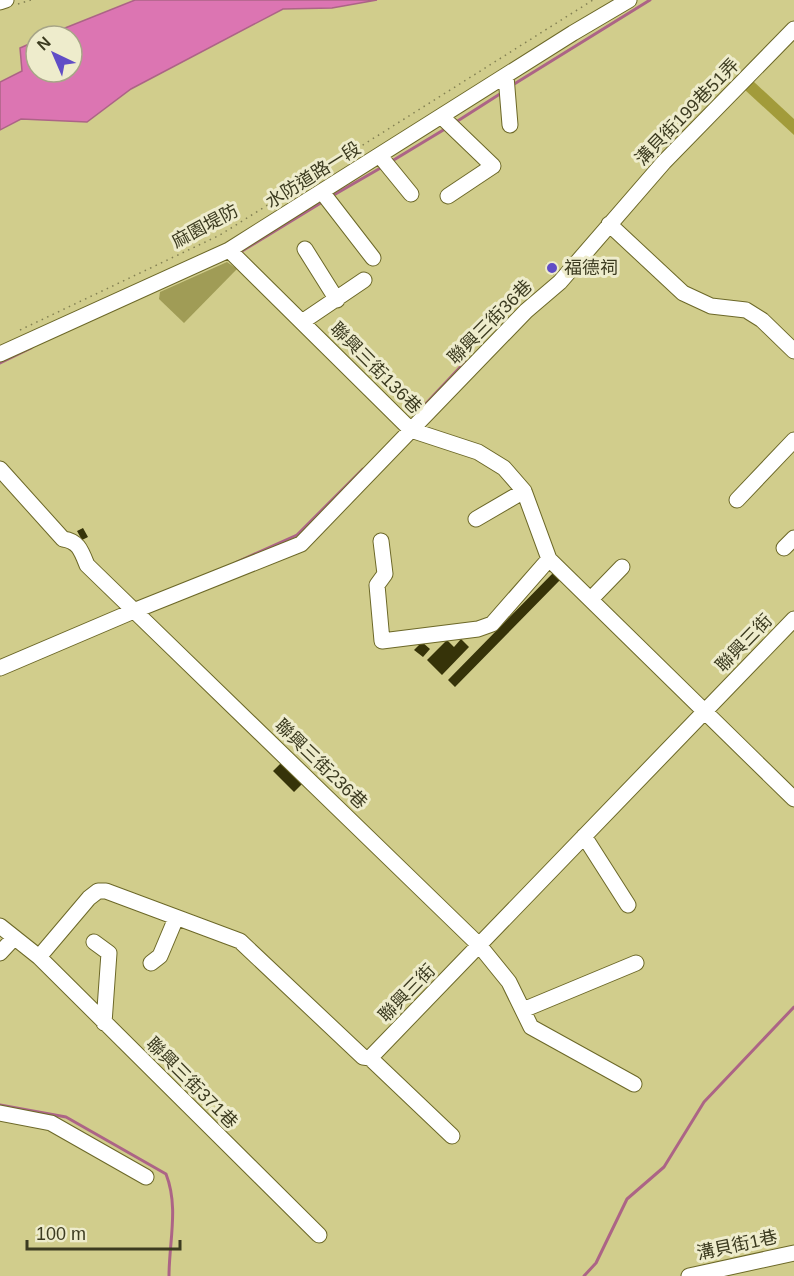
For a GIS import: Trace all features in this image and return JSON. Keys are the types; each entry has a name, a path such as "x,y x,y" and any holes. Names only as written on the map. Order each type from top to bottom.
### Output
{"street":[{"path":"0,2 6,0"},
{"name":"水防道路一段","path":"0,354 229,250 326,197 507,85 629,0"},
{"name":"溝貝街199巷51弄","path":"609,224 664,162 794,29"},
{"path":"507,85 510,125"},
{"path":"448,122 493,166 448,196"},
{"path":"385,162 411,194"},
{"path":"326,197 373,258"},
{"path":"609,224 683,293 711,306 746,310 762,320 794,351"},
{"name":"聯興三街36巷","path":"411,430 526,311 560,282 609,224"},
{"path":"305,249 337,300"},
{"name":"聯興三街136巷","path":"229,250 411,430 478,452 504,468 524,491 549,559 794,800"},
{"path":"302,322 364,280"},
{"path":"0,668 136,610 301,544 411,430"},
{"path":"737,500 794,440"},
{"name":"聯興三街236巷","path":"0,469 63,539 73,540 81,548 87,565 479,945 509,982 531,1027 634,1084"},
{"path":"476,519 524,491"},
{"path":"381,541 385,574 377,585 382,641 478,629 492,624 549,559"},
{"path":"591,599 622,567"},
{"name":"聯興三街","path":"370,1058 794,619"},
{"path":"584,836 628,905"},
{"path":"0,926 39,957 98,891 106,891 240,941 363,1057 370,1058 452,1136"},
{"path":"151,963 160,956 176,918"},
{"path":"0,953 14,938"},
{"path":"94,942 109,954 104,1023"},
{"name":"聯興三街371巷","path":"39,957 319,1235"},
{"path":"523,1010 636,963"},
{"path":"0,1113 51,1123 146,1177"},
{"name":"溝貝街1巷","path":"689,1276 794,1253"}],"path":[{"name":"麻園堤防","path":"18,331 220,235 593,0"}],"shaded area":[{"path":"135,0 377,0 332,8 283,9 131,89 87,122 21,119 0,130 0,82 22,71 20,48 24,46 24,84 84,84 84,24 75,24"},
{"path":"753,81 794,119 794,135 745,90"},
{"path":"227,262 237,269 184,323 159,299 160,292"}],"building":[{"name":"福德祠","path":"552,261 558,272 553,275 546,264"},
{"path":"83,528 88,537 82,540 77,531"},
{"path":"553,573 560,580 455,687 448,680"},
{"path":"461,639 469,647 442,675 427,660 447,640 454,647"},
{"path":"422,642 430,649 423,657 414,650"},
{"path":"282,762 303,783 294,792 273,771"}],"waterway":[{"path":"511,86 650,0"},
{"path":"456,122 503,92"},
{"path":"392,161 445,129"},
{"path":"332,196 384,166"},
{"path":"242,251 324,201"},
{"path":"0,363 31,348"},
{"path":"419,411 465,362"},
{"path":"237,562 297,535 363,469"},
{"path":"584,1276 596,1263 627,1199 664,1167 704,1102 794,1007"},
{"path":"0,1105 66,1117 166,1174 173,1212 169,1276"}],"place":[{"name":"福德祠","path":"552,268"}]}
